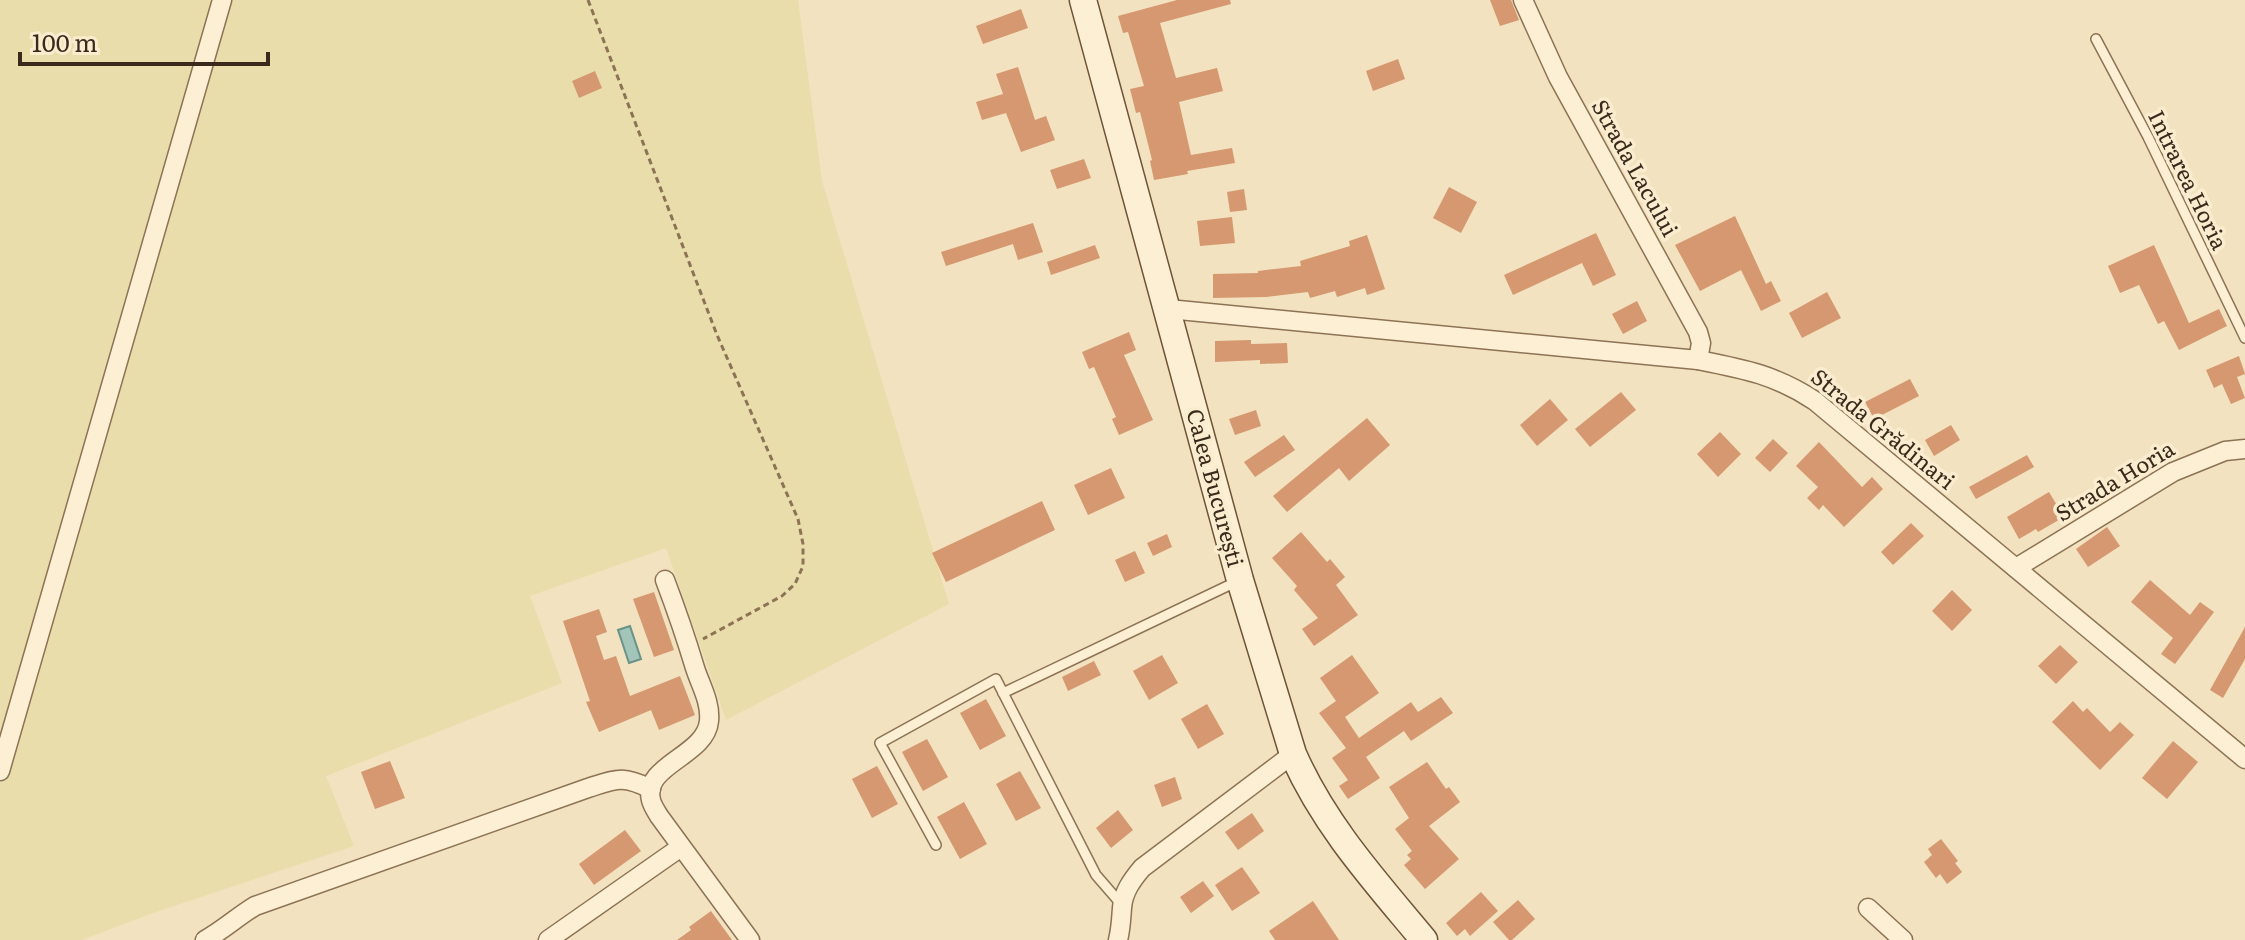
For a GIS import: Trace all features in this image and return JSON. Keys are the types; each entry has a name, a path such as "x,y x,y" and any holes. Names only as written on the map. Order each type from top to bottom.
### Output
{"main road":[{"name":"Calea București","path":"1083,0 1240,580 1293,754 1331,825 1424,940"}],"street":[{"path":"0,771 222,0"},
{"name":"Strada Lacului","path":"1523,0 1558,77 1698,332 1701,343 1698,360"},
{"name":"Strada Grădinari","path":"1168,309 1698,360 1745,369 1793,386 1815,401 2245,759"},
{"name":"Strada Horia","path":"2016,568 2173,472 2225,451 2245,449"},
{"path":"665,580 707,699 709,722 702,740 662,770 651,784 650,799 659,816 750,940"},
{"path":"1118,940 1126,891 1142,868 1293,754"},
{"path":"205,940 255,906 588,788 615,780 632,780 651,789"},
{"path":"548,940 681,847"},
{"path":"1868,908 1903,940"}],"lane":[{"name":"Intrarea Horia","path":"2096,39 2148,137 2245,338"},
{"path":"1003,693 1240,580"},
{"path":"936,845 880,743 996,679 1096,875 1122,905"}],"path":[{"path":"588,0 717,335 798,519 803,544 803,566 795,584 782,596 689,647"}],"shaded area":[{"path":"0,0 798,0 822,181 949,604 726,720 666,548 530,596 562,683 326,776 354,846 82,940 0,940"}],"water":[{"path":"630,626 641,659 629,663 618,630"}],"building":[{"path":"1177,0 1230,0 1231,4 1160,23 1176,78 1217,68 1223,91 1179,102 1191,155 1232,148 1235,163 1154,180 1140,112 1136,113 1130,89 1144,86 1128,32 1123,33 1118,16"},
{"path":"1490,0 1511,0 1519,20 1500,26"},
{"path":"1021,9 1028,28 983,44 976,26"},
{"path":"1398,59 1405,79 1373,91 1366,71"},
{"path":"1018,67 1035,120 1046,116 1055,140 1021,152 1006,113 982,120 976,102 1003,94 996,74"},
{"path":"595,71 602,88 579,98 572,81"},
{"path":"1084,159 1091,178 1057,189 1050,170"},
{"path":"1449,187 1477,202 1461,233 1433,218"},
{"path":"1244,189 1247,210 1230,212 1227,192"},
{"path":"1735,216 1766,284 1771,281 1781,301 1761,311 1741,270 1700,291 1675,245"},
{"path":"1232,217 1235,243 1200,246 1197,221"},
{"path":"1033,223 1043,252 1018,260 1013,244 946,266 941,252"},
{"path":"1596,233 1616,275 1593,286 1582,263 1513,295 1504,275"},
{"path":"1367,235 1385,289 1367,295 1365,288 1337,297 1335,291 1310,298 1308,292 1213,298 1213,274 1258,273 1301,266 1300,261 1350,246 1349,241"},
{"path":"1095,245 1100,258 1051,275 1047,262"},
{"path":"2154,245 2189,323 2219,309 2227,326 2179,350 2164,321 2158,324 2139,285 2120,293 2108,266"},
{"path":"1827,292 1841,318 1802,338 1789,313"},
{"path":"1637,301 1647,321 1623,334 1612,314"},
{"path":"1129,332 1136,350 1124,355 1153,420 1119,435 1112,419 1116,417 1094,367 1089,369 1082,352"},
{"path":"1251,340 1251,344 1287,343 1288,363 1260,364 1260,360 1215,362 1215,341"},
{"path":"2239,356 2245,374 2237,377 2245,398 2231,404 2222,384 2214,388 2206,370"},
{"path":"1910,379 1919,396 1874,419 1865,402"},
{"path":"1621,392 1636,410 1590,447 1575,429"},
{"path":"1550,399 1568,420 1537,446 1520,425"},
{"path":"1256,410 1261,426 1235,435 1229,419"},
{"path":"1367,418 1390,445 1349,481 1339,468 1287,512 1273,496"},
{"path":"1951,425 1960,440 1934,456 1925,440"},
{"path":"1720,432 1741,454 1718,477 1697,454"},
{"path":"1284,435 1295,450 1255,477 1244,462"},
{"path":"1773,439 1788,453 1770,472 1755,458"},
{"path":"1819,442 1862,487 1872,477 1883,489 1844,527 1823,505 1819,510 1807,498 1818,487 1796,466"},
{"path":"2027,455 2034,467 1976,499 1969,487"},
{"path":"1111,468 1125,498 1088,515 1074,485"},
{"path":"2049,492 2064,517 2019,539 2007,517"},
{"path":"1042,501 1055,530 946,582 932,553"},
{"path":"1911,523 1924,536 1893,565 1881,552"},
{"path":"2107,527 2120,546 2088,567 2076,549"},
{"path":"1301,532 1345,577 1336,585 1358,615 1314,646 1302,629 1318,618 1294,590 1297,586 1272,558"},
{"path":"1167,534 1172,547 1153,556 1147,543"},
{"path":"1135,551 1145,573 1125,582 1115,560"},
{"path":"2150,580 2190,615 2200,602 2214,612 2175,664 2161,654 2173,638 2131,602"},
{"path":"1952,590 1972,610 1952,631 1932,611"},
{"path":"654,592 674,650 654,657 633,599"},
{"path":"599,609 607,632 596,636 604,660 616,656 630,696 680,676 695,715 659,730 651,710 599,732 586,702 590,701 563,621"},
{"path":"2245,627 2245,659 2223,698 2210,690"},
{"path":"2060,645 2078,662 2056,684 2038,666"},
{"path":"1162,655 1178,683 1149,700 1133,671"},
{"path":"1352,655 1379,693 1345,717 1359,738 1411,702 1418,712 1441,697 1453,713 1411,741 1404,731 1366,757 1380,778 1348,799 1339,786 1348,780 1332,758 1346,748 1319,713 1336,701 1320,678"},
{"path":"1094,661 1101,675 1068,691 1062,677"},
{"path":"986,699 1006,736 980,750 960,713"},
{"path":"2073,701 2083,712 2087,708 2110,732 2120,722 2134,735 2100,770 2052,722"},
{"path":"1207,704 1224,734 1198,749 1181,719"},
{"path":"927,739 948,777 923,791 902,752"},
{"path":"2173,741 2198,762 2167,799 2142,778"},
{"path":"390,761 405,798 375,809 361,772"},
{"path":"1427,762 1446,789 1449,787 1460,802 1429,826 1459,859 1425,889 1404,865 1411,859 1407,855 1412,851 1395,829 1409,818 1389,787"},
{"path":"877,766 898,804 872,818 852,779"},
{"path":"1020,771 1041,808 1016,821 996,784"},
{"path":"1175,777 1182,799 1162,807 1154,785"},
{"path":"964,802 987,844 960,859 937,817"},
{"path":"1118,810 1133,830 1111,848 1096,828"},
{"path":"1252,813 1264,831 1238,850 1225,832"},
{"path":"625,830 641,851 594,885 579,864"},
{"path":"1941,839 1958,861 1955,863 1962,872 1947,884 1940,874 1936,878 1924,862 1932,855 1928,849"},
{"path":"1242,867 1260,893 1232,911 1215,885"},
{"path":"1203,881 1214,896 1191,913 1180,897"},
{"path":"1481,892 1498,911 1470,936 1465,929 1457,936 1446,923"},
{"path":"1518,900 1535,919 1509,940 1493,922"},
{"path":"1313,901 1339,940 1275,940 1269,931"},
{"path":"711,911 732,940 677,940 691,930 689,927"}]}
